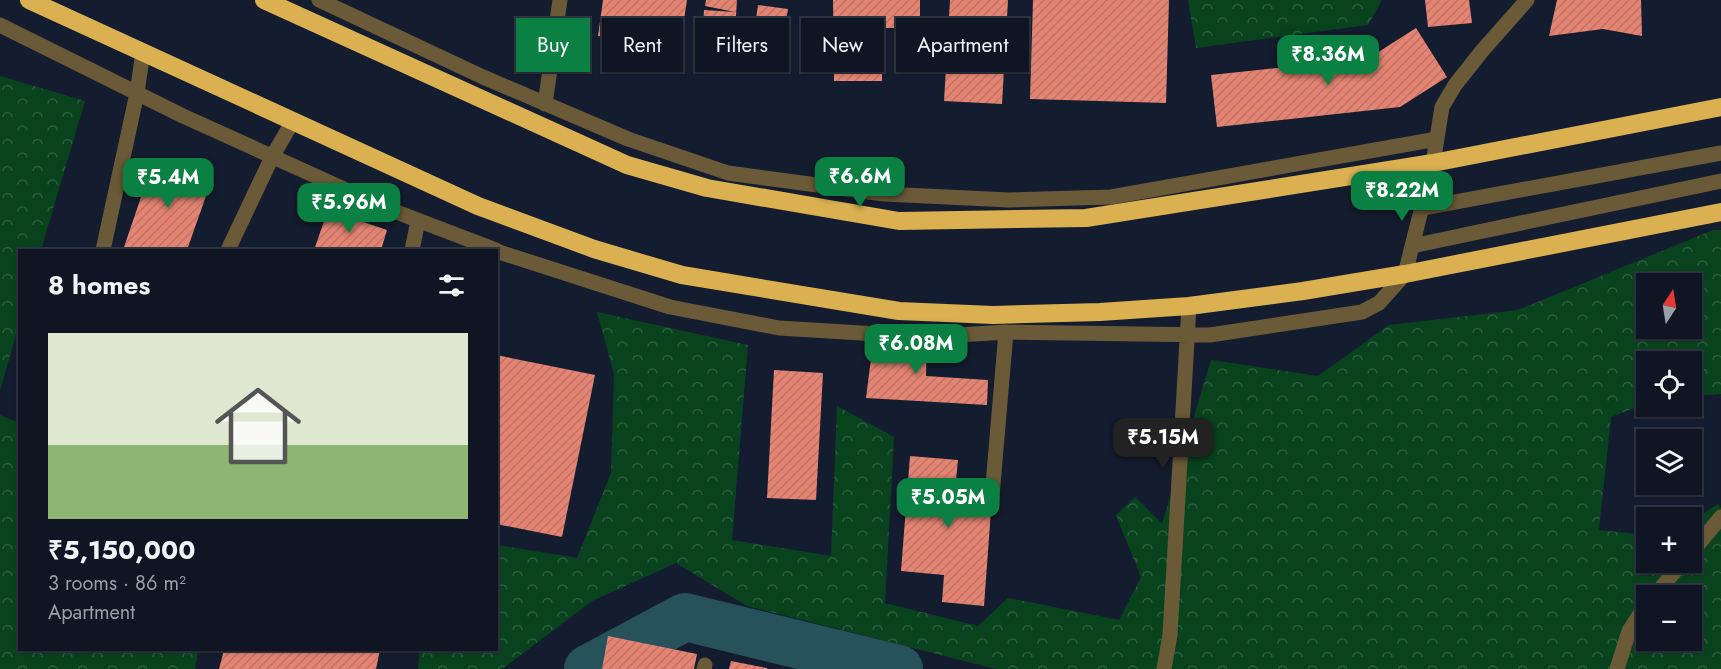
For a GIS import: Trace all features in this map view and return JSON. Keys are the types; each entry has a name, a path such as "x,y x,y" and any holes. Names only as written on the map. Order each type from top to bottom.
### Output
{"highway":[{"path":"29,0 478,206 594,249 682,275 899,311 1005,314 1100,312 1189,306 1303,291 1405,274 1721,212"},
{"path":"264,0 627,165 707,188 899,221 1086,218 1433,163 1721,107"}],"street":[{"path":"319,0 483,77 628,139 729,173 884,194 998,200 1111,197 1437,140"},
{"path":"546,104 560,0"},
{"path":"498,252 670,307 778,328 927,337 1006,332 1210,335 1362,312 1379,303 1405,274 1433,163 1442,107 1455,85 1482,51 1527,0"},
{"path":"0,25 272,157 386,208 491,249"},
{"path":"103,249 143,52"},
{"path":"228,249 272,157 293,122"},
{"path":"1423,208 1721,153"},
{"path":"1412,246 1721,181"},
{"path":"412,249 418,221"},
{"path":"1164,669 1170,635 1189,306"},
{"path":"992,508 1006,332"},
{"path":"1702,540 1721,517"},
{"path":"1663,585 1674,573"},
{"path":"1617,669 1629,631 1636,620"}],"green space":[{"path":"1188,0 1382,0 1368,25 1196,48"},
{"path":"0,76 85,101 41,249 18,249 18,328 0,391"},
{"path":"1713,230 1721,230 1721,394 1702,395 1702,351 1636,351 1636,407 1611,417 1599,530 1636,534 1636,573 1702,573 1702,514 1718,504 1721,508 1721,669 996,669 747,606 676,563 592,601 502,669 418,669 420,651 498,651 498,545 577,558 611,473 614,374 597,312 748,345 732,540 831,556 837,406 894,437 885,603 978,626 1008,598 1119,620 1141,577 1116,515 1135,497 1162,524 1211,360 1318,376 1389,325 1518,310"},
{"path":"0,415 18,423 18,651 198,651 195,669 0,669"}],"building":[{"path":"603,0 687,0 683,27 683,18 602,18 602,37 598,36"},
{"path":"706,0 737,0 736,18 704,18 704,10 735,12 705,6"},
{"path":"833,0 920,0 920,18 896,18 896,28 884,28 884,18 833,18"},
{"path":"950,0 1008,0 1007,18 949,18"},
{"path":"1033,0 1169,0 1166,103 1030,99"},
{"path":"1425,0 1469,0 1472,23 1428,27"},
{"path":"1557,0 1641,0 1642,36 1603,29 1549,36"},
{"path":"758,5 788,9 787,18 756,18"},
{"path":"1416,28 1447,77 1400,107 1217,127 1211,75 1369,58"},
{"path":"834,72 882,72 882,81 834,81"},
{"path":"946,72 1004,72 1002,104 944,101"},
{"path":"154,159 212,179 187,249 123,249"},
{"path":"328,210 387,230 381,249 314,249"},
{"path":"874,335 927,337 926,376 988,380 987,405 866,398"},
{"path":"498,355 595,375 562,537 498,524"},
{"path":"774,370 823,373 816,500 767,498"},
{"path":"910,456 958,460 956,480 993,483 984,606 942,602 944,575 901,571"},
{"path":"608,636 697,654 694,669 602,669"},
{"path":"224,651 380,651 376,669 219,669"},
{"path":"731,661 767,668 767,669 729,669"}],"waterway":[{"path":"588,669 685,617 899,669"}]}
